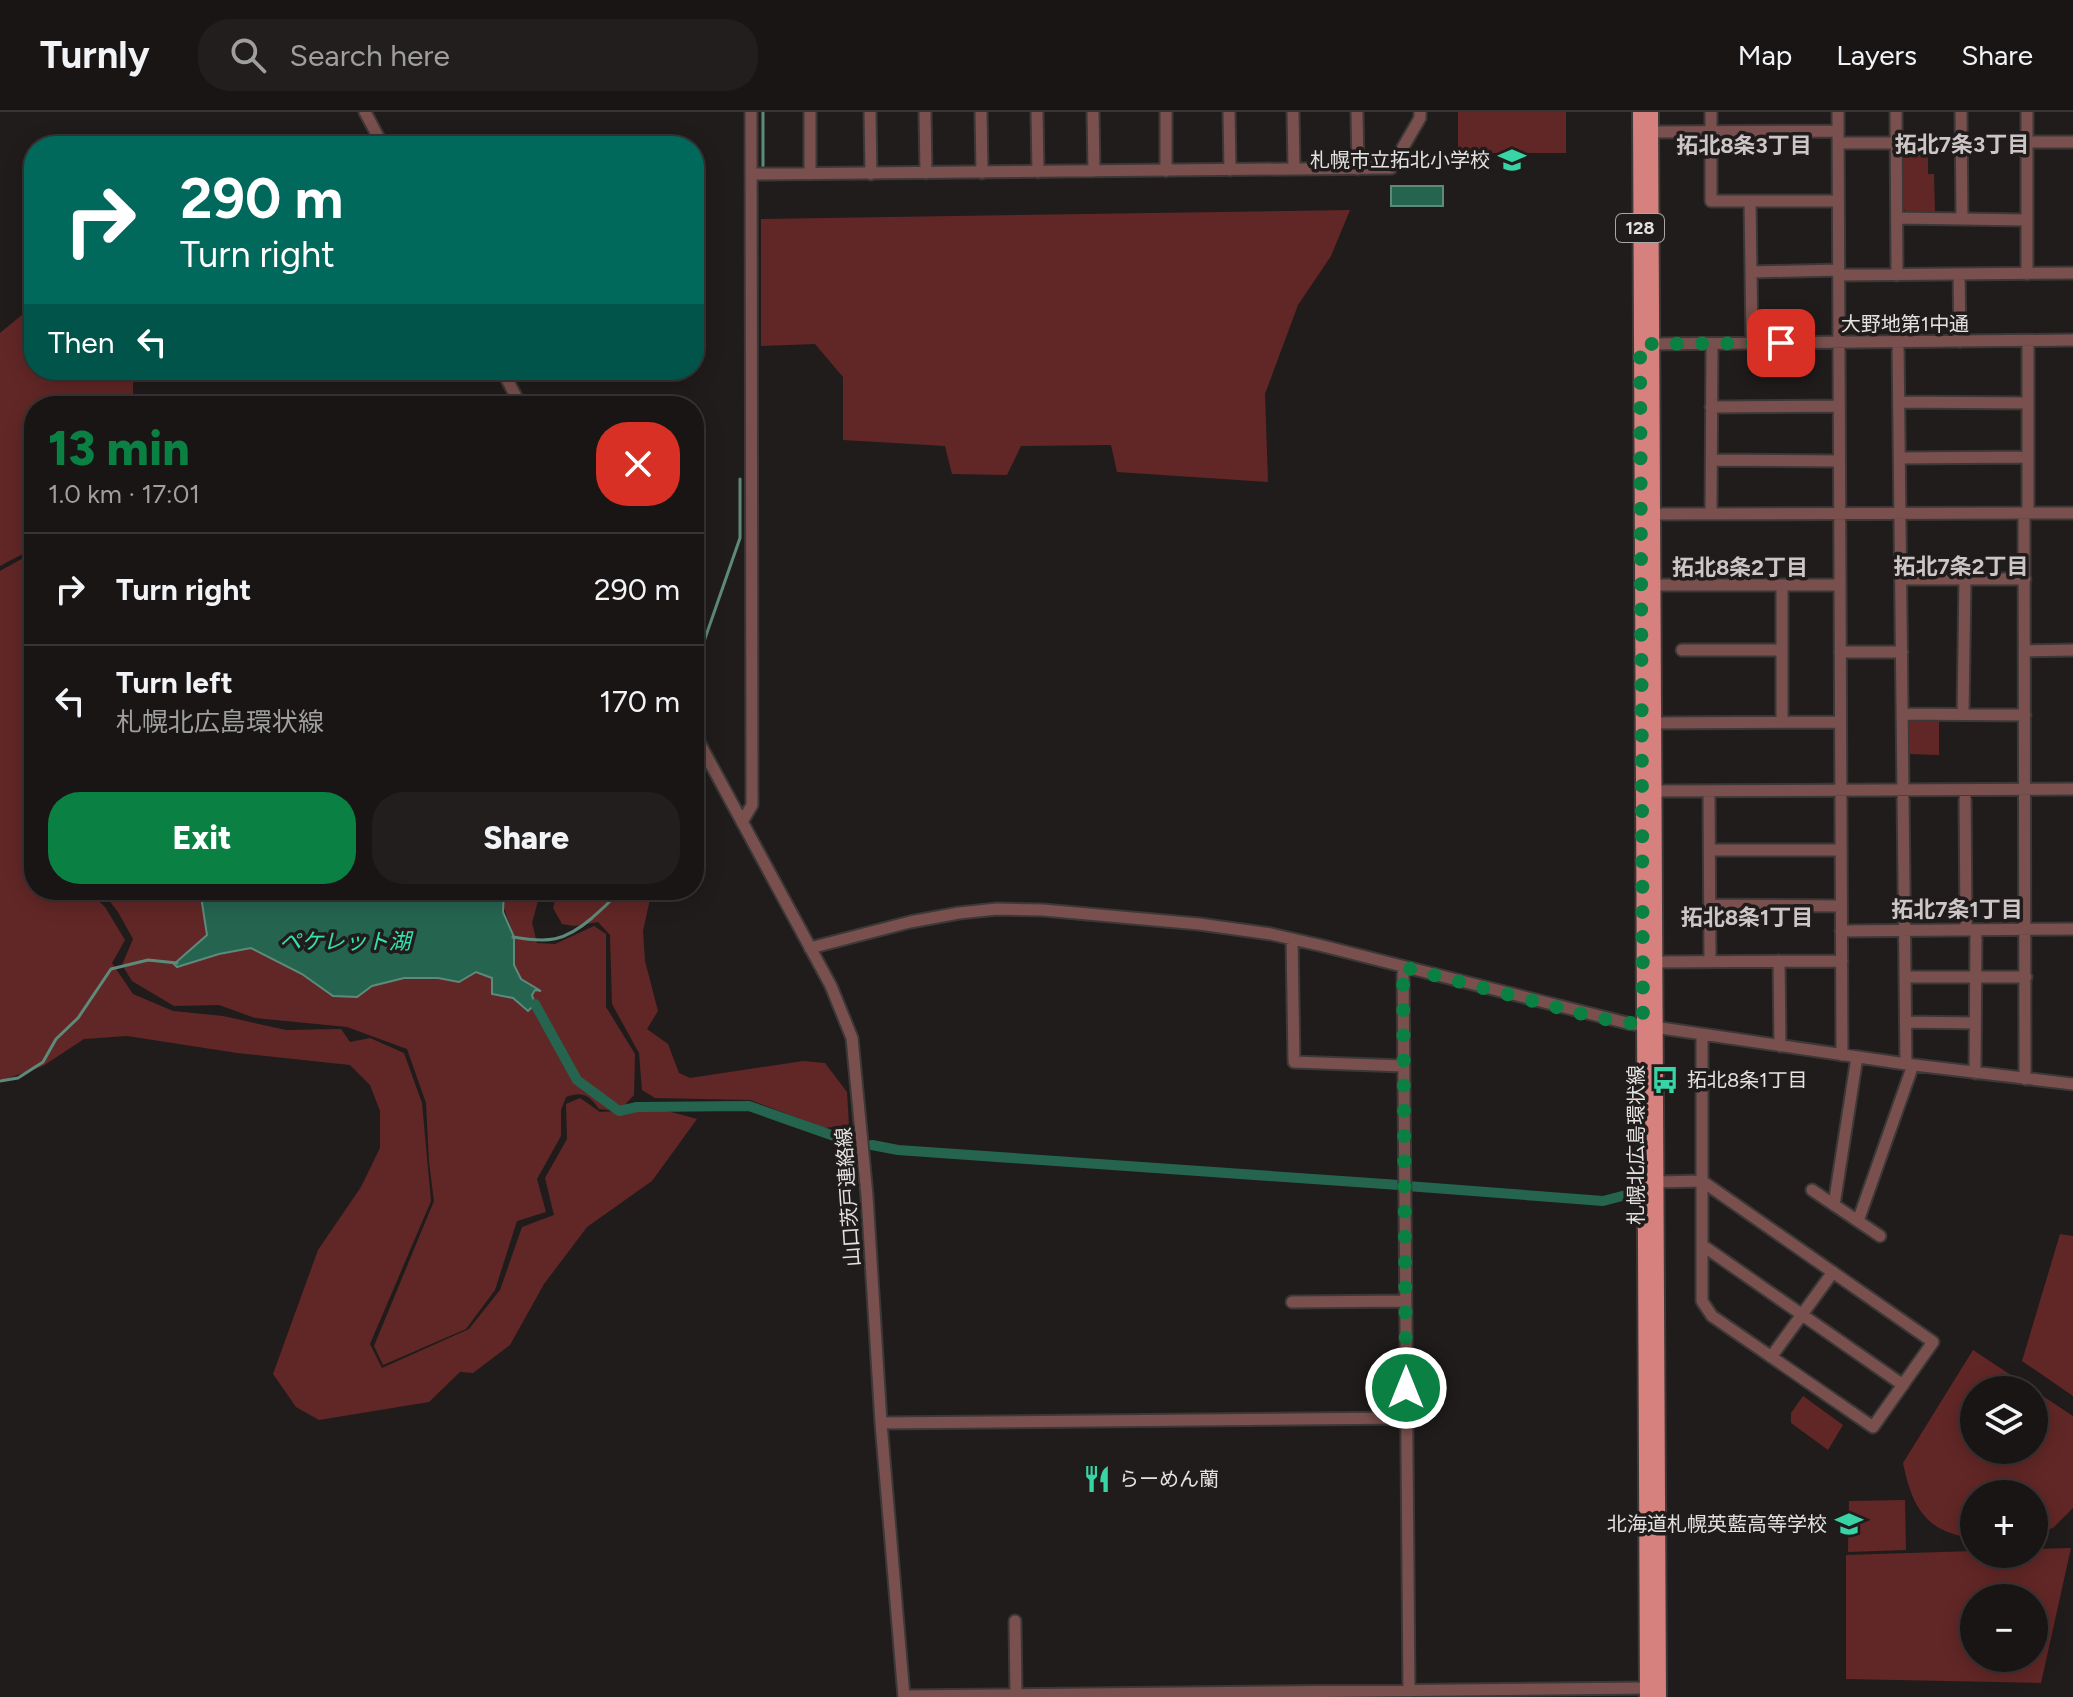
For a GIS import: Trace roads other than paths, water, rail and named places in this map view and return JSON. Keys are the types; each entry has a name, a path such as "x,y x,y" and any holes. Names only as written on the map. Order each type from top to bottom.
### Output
{"main road":[{"name":"札幌北広島環状線","path":"1640,112 1646,344 1651,1694"},
{"name":"札幌北広島環状線","path":"1646,344 1651,112"},
{"name":"札幌北広島環状線","path":"1647,514 1653,585 1654,723 1648,791 1655,962 1649,1026 1656,1182 1651,1694"}],"street":[{"path":"365,112 378,136"},
{"path":"742,822 752,805 751,112"},
{"path":"810,112 810,174"},
{"path":"870,112 871,174"},
{"path":"925,112 926,173"},
{"path":"981,112 982,173"},
{"path":"1037,112 1038,172"},
{"path":"1093,112 1094,171"},
{"path":"1166,112 1166,171"},
{"path":"1229,112 1230,170"},
{"path":"1293,112 1294,169"},
{"path":"1357,112 1358,169"},
{"path":"751,174 1391,168 1420,118 1420,112"},
{"path":"1711,112 1711,201 1838,201"},
{"path":"1838,112 1842,1055"},
{"path":"1896,112 1897,275"},
{"path":"1961,112 1962,219"},
{"path":"2027,112 2027,274"},
{"path":"1651,132 1838,137 1896,143"},
{"path":"2027,142 2073,142"},
{"path":"1750,201 1752,343"},
{"path":"1897,218 2027,220"},
{"path":"1751,272 1897,275 2073,273"},
{"path":"1959,274 1960,342"},
{"name":"大野地第1中通","path":"1646,344 2073,340"},
{"path":"2025,1079 2028,341"},
{"path":"1858,1221 1909,1065 1898,342"},
{"path":"1711,514 1712,344"},
{"path":"1899,402 2027,403"},
{"path":"1711,407 1839,406"},
{"path":"1900,458 2027,457"},
{"path":"1712,460 1839,461"},
{"path":"1647,514 2073,513"},
{"path":"1901,579 2025,579"},
{"path":"1963,714 1965,579"},
{"path":"1653,585 1840,585"},
{"path":"1782,585 1782,722"},
{"path":"1682,650 1782,650"},
{"path":"2025,651 2073,650"},
{"path":"1840,652 1902,652"},
{"path":"1903,714 2025,715"},
{"path":"1654,723 1840,722"},
{"name":"山口茨戸連絡線","path":"704,752 831,986 852,1038 904,1696"},
{"path":"1648,791 2073,789"},
{"path":"1965,790 1976,978 1975,1073"},
{"path":"1709,791 1710,962"},
{"path":"1710,850 1841,850"},
{"path":"1710,905 1841,906"},
{"path":"810,948 910,922 997,909 1043,910 1199,924 1292,939 1598,1018 1909,1065 2073,1084"},
{"path":"1841,931 2073,929"},
{"path":"1292,939 1294,1062 1403,1066"},
{"path":"1779,961 1780,1046"},
{"path":"1655,962 1842,961"},
{"path":"1403,967 1409,1691"},
{"path":"1906,977 2026,977"},
{"path":"1906,1022 1975,1023"},
{"path":"1656,1182 1702,1181 1933,1342 1873,1427 1712,1316 1702,1301 1702,1181 1702,1034"},
{"path":"1834,1205 1857,1057"},
{"path":"1812,1190 1880,1236"},
{"path":"1702,1245 1903,1385"},
{"path":"1771,1357 1833,1272"},
{"path":"1292,1302 1405,1301"},
{"path":"881,1423 1406,1418"},
{"path":"1015,1621 1016,1694"},
{"path":"904,1696 1409,1691 1651,1694"}],"water":[{"path":"1391,186 1443,186 1443,206 1391,206"},
{"name":"ペケレット湖","path":"202,900 504,900 503,912 514,937 514,965 521,979 541,991 535,990 532,995 535,1004 528,1011 513,998 492,994 492,978 476,972 459,982 438,978 404,978 372,986 357,997 333,996 302,974 251,948 177,967 174,964 207,935"}],"waterway":[{"path":"763,112 763,166"},
{"path":"704,641 740,538 740,479"},
{"path":"513,937 546,940 564,936 592,918 611,900"},
{"path":"0,1081 18,1078 43,1062 56,1039 78,1018 111,969 148,960 177,963"},
{"path":"535,1004 577,1080 619,1111 637,1107 749,1106 854,1143"},
{"path":"872,1145 898,1150 1399,1185"},
{"path":"1407,1186 1603,1201 1630,1194"}],"place":[{"name":"札幌市立拓北小学校","path":"1512,160"},
{"name":"拓北8条1丁目","path":"1665,1080"},
{"name":"らーめん蘭","path":"1097,1479"},
{"name":"北海道札幌英藍高等学校","path":"1849,1524"}],"district":[{"name":"拓北7条3丁目","path":"1962,144"},
{"name":"拓北8条3丁目","path":"1744,145"},
{"name":"拓北7条2丁目","path":"1961,566"},
{"name":"拓北8条2丁目","path":"1740,567"},
{"name":"拓北7条1丁目","path":"1957,909"},
{"name":"拓北8条1丁目","path":"1747,917"}]}
